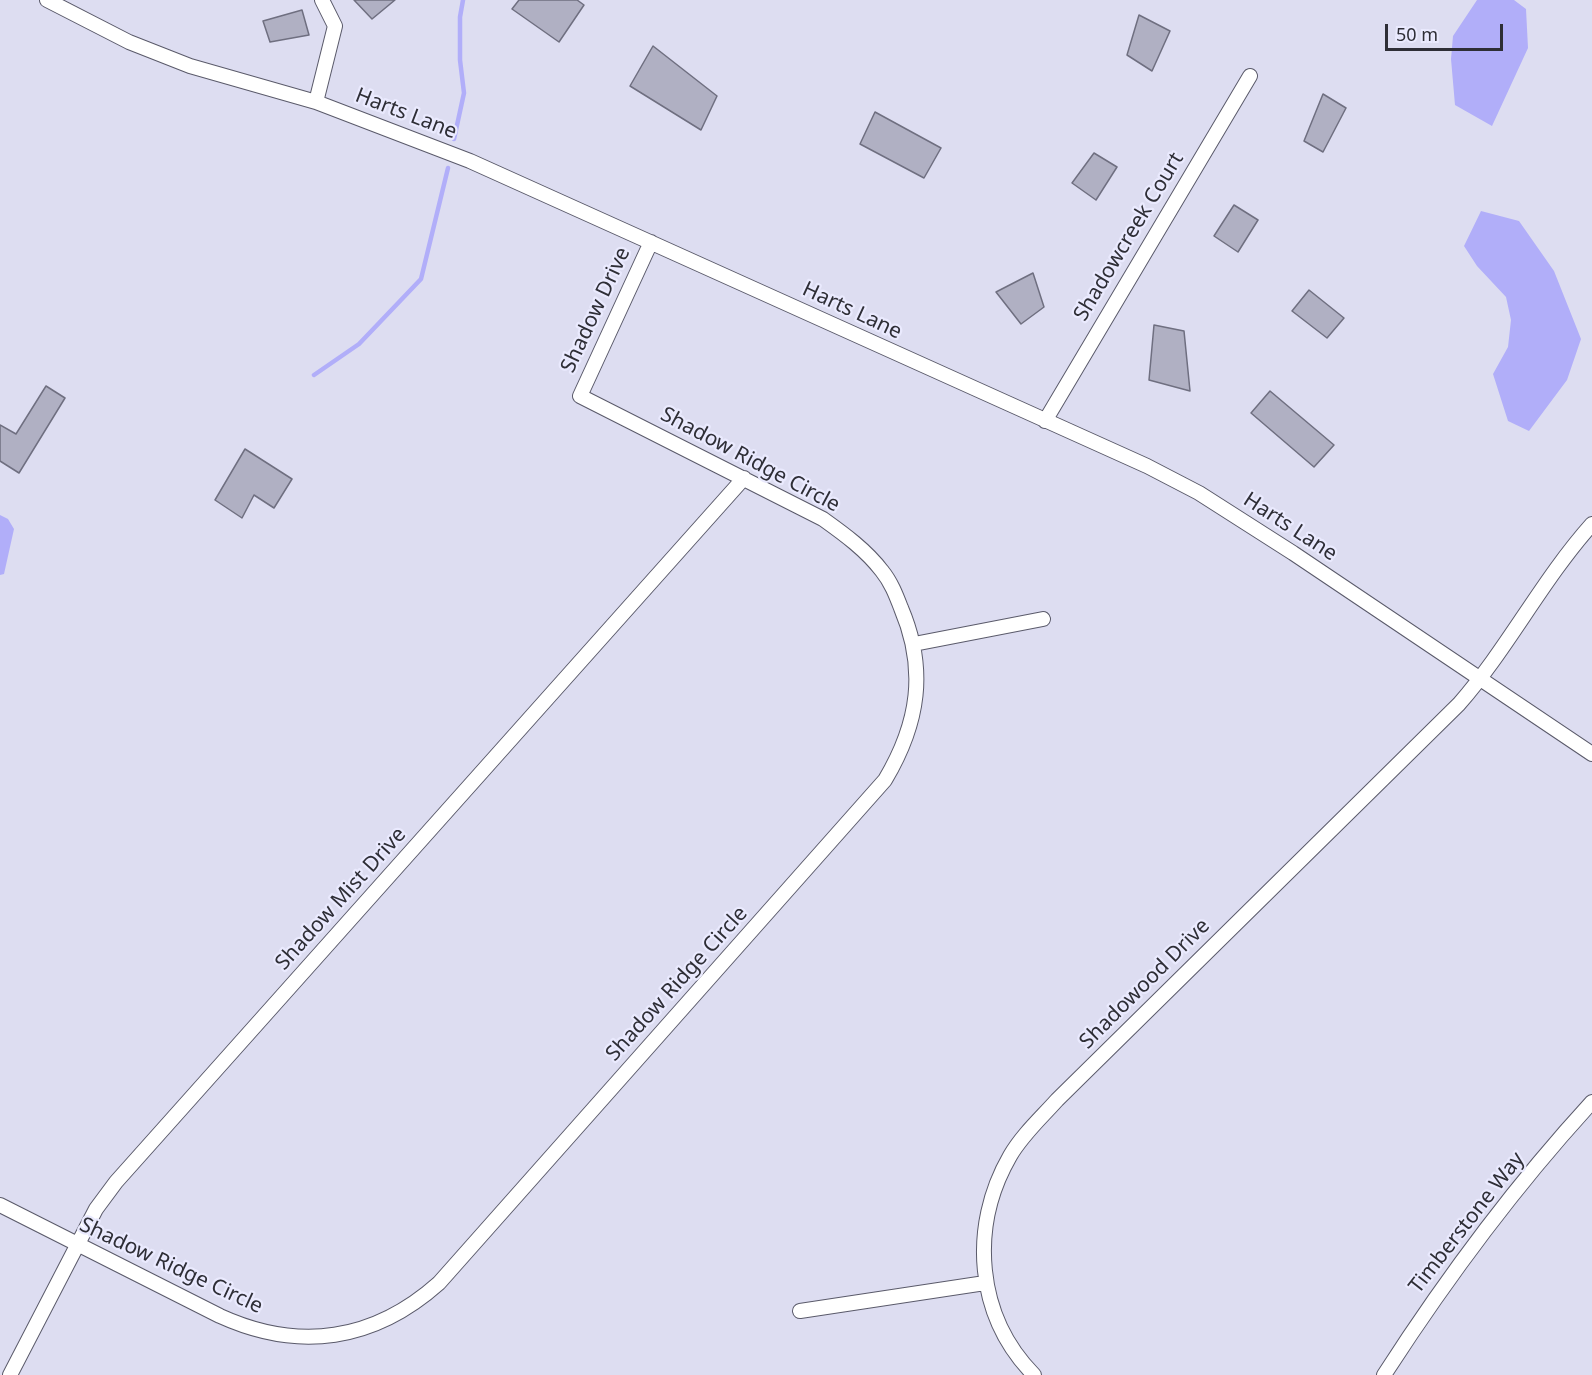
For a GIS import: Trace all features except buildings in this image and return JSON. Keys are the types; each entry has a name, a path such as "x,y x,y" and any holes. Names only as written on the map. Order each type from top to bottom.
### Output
{"street":[{"name":"Harts Lane","path":"47,0 129,42 190,66 316,102 470,161 1147,466 1198,493 1592,754"},
{"path":"316,102 335,26 322,0"},
{"name":"Shadowcreek Court","path":"1045,420 1250,76"},
{"name":"Shadow Drive","path":"580,396 651,242"},
{"name":"Shadow Ridge Circle","path":"0,1205 234,1323 280,1335 308,1338 336,1335 363,1329 404,1310 439,1283 885,780 902,747 913,714 917,669 914,644 892,586 868,555 823,519 580,396"},
{"name":"Shadow Mist Drive","path":"10,1375 96,1209 116,1182 744,478"},
{"name":"Shadowood Drive","path":"1034,1375 1017,1355 999,1325 985,1282 983,1239 986,1220 1002,1172 1021,1140 1057,1100 1459,704 1481,679 1560,564 1592,524"},
{"path":"914,644 1042,619"},
{"name":"Timberstone Way","path":"1384,1375 1427,1308 1485,1229 1592,1102"},
{"path":"800,1311 985,1282"}],"shaded area":[{"path":"1477,0 1514,0 1526,9 1528,48 1492,126 1455,105 1451,59 1453,36"},
{"path":"1481,211 1519,221 1554,271 1581,339 1567,380 1529,431 1508,421 1493,374 1508,347 1511,320 1506,297 1477,266 1464,246"},
{"path":"0,515 8,519 14,529 4,574 0,575"}],"waterway":[{"path":"454,139 464,93 460,60 460,17 463,0"},
{"path":"314,375 359,344 421,279 448,168"}]}
